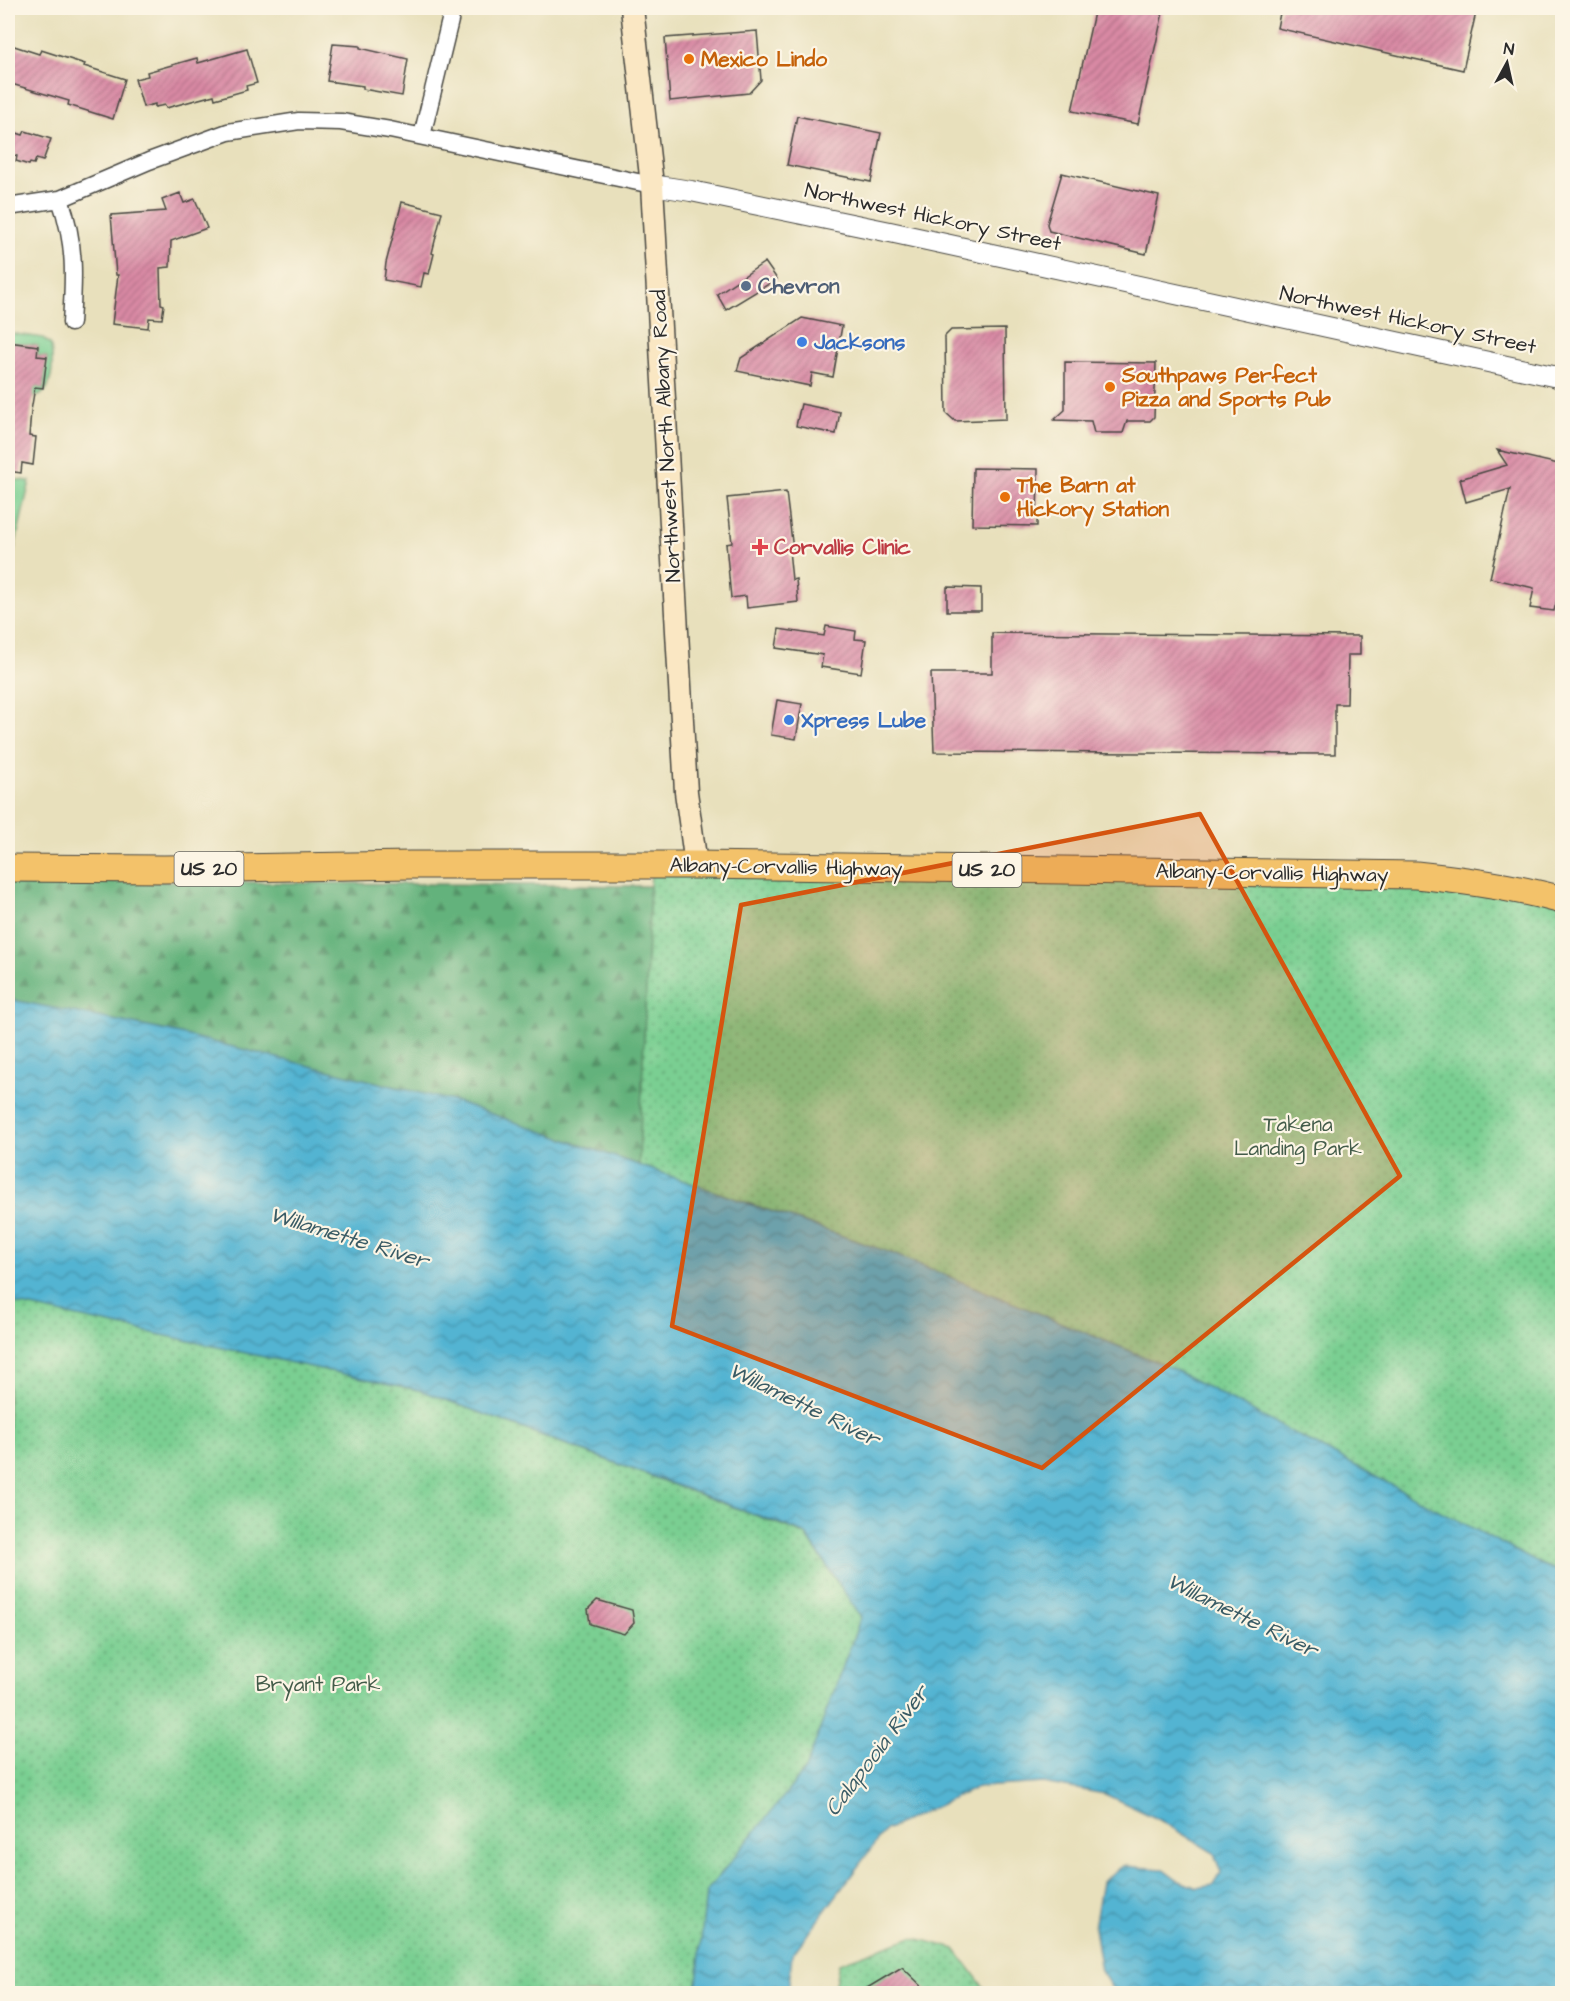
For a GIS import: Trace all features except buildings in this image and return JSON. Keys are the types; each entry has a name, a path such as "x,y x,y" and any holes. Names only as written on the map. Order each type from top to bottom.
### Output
{"highway":[{"name":"Albany-Corvallis Highway","path":"8,868 164,869 410,865 696,866 1416,875 1470,880 1531,891 1563,900"}],"main road":[{"name":"Northwest North Albany Road","path":"632,8 652,185 686,781 696,866"}],"street":[{"path":"422,136 453,8"},
{"name":"Northwest Hickory Street","path":"8,207 60,199 148,161 228,132 299,121 341,122 422,136 890,232 1563,378"},
{"path":"60,199 69,224 73,250 71,323"}],"highlighted area":[{"path":"1200,814 1400,1176 1042,1468 672,1326 741,905"}],"green space":[{"path":"8,333 43,338 51,345 51,377 49,385 40,395 32,397 33,386 43,388 47,357 37,356 38,346 8,342"},
{"path":"8,479 30,481 13,554 8,553"},
{"name":"Takena Landing Park","path":"651,865 1416,875 1562,903 1562,1572 1542,1565 1169,1367 891,1253 639,1165"},
{"path":"8,880 650,886 639,1165 457,1102 168,1031 8,999"},
{"name":"Bryant Park","path":"8,1302 419,1390 805,1534 861,1617 805,1771 706,1892 696,1993 8,1994"},
{"path":"912,1937 955,1949 988,1993 833,1994 839,1963"}],"water":[{"path":"8,999 168,1031 457,1102 891,1253 1169,1367 1542,1565 1562,1572 1562,1993 1115,1993 1101,1971 1094,1928 1102,1882 1123,1866 1162,1869 1177,1880 1197,1888 1214,1885 1221,1873 1214,1853 1158,1819 1105,1794 1043,1783 978,1787 885,1830 792,1955 788,1993 696,1993 706,1892 805,1770 861,1617 805,1533 419,1390 8,1302"}],"place":[{"name":"Mexico Lindo","path":"689,59"},
{"name":"Chevron","path":"746,286"},
{"name":"Jacksons","path":"802,342"},
{"name":"Southpaws Perfect Pizza and Sports Pub","path":"1110,387"},
{"name":"The Barn at Hickory Station","path":"1005,497"},
{"name":"Corvallis Clinic","path":"760,547"},
{"name":"Xpress Lube","path":"789,720"}],"water label":[{"name":"Willamette River","path":"349,1238"},
{"name":"Willamette River","path":"804,1405"},
{"name":"Willamette River","path":"1242,1616"},
{"name":"Calapooia River","path":"877,1751"}]}
